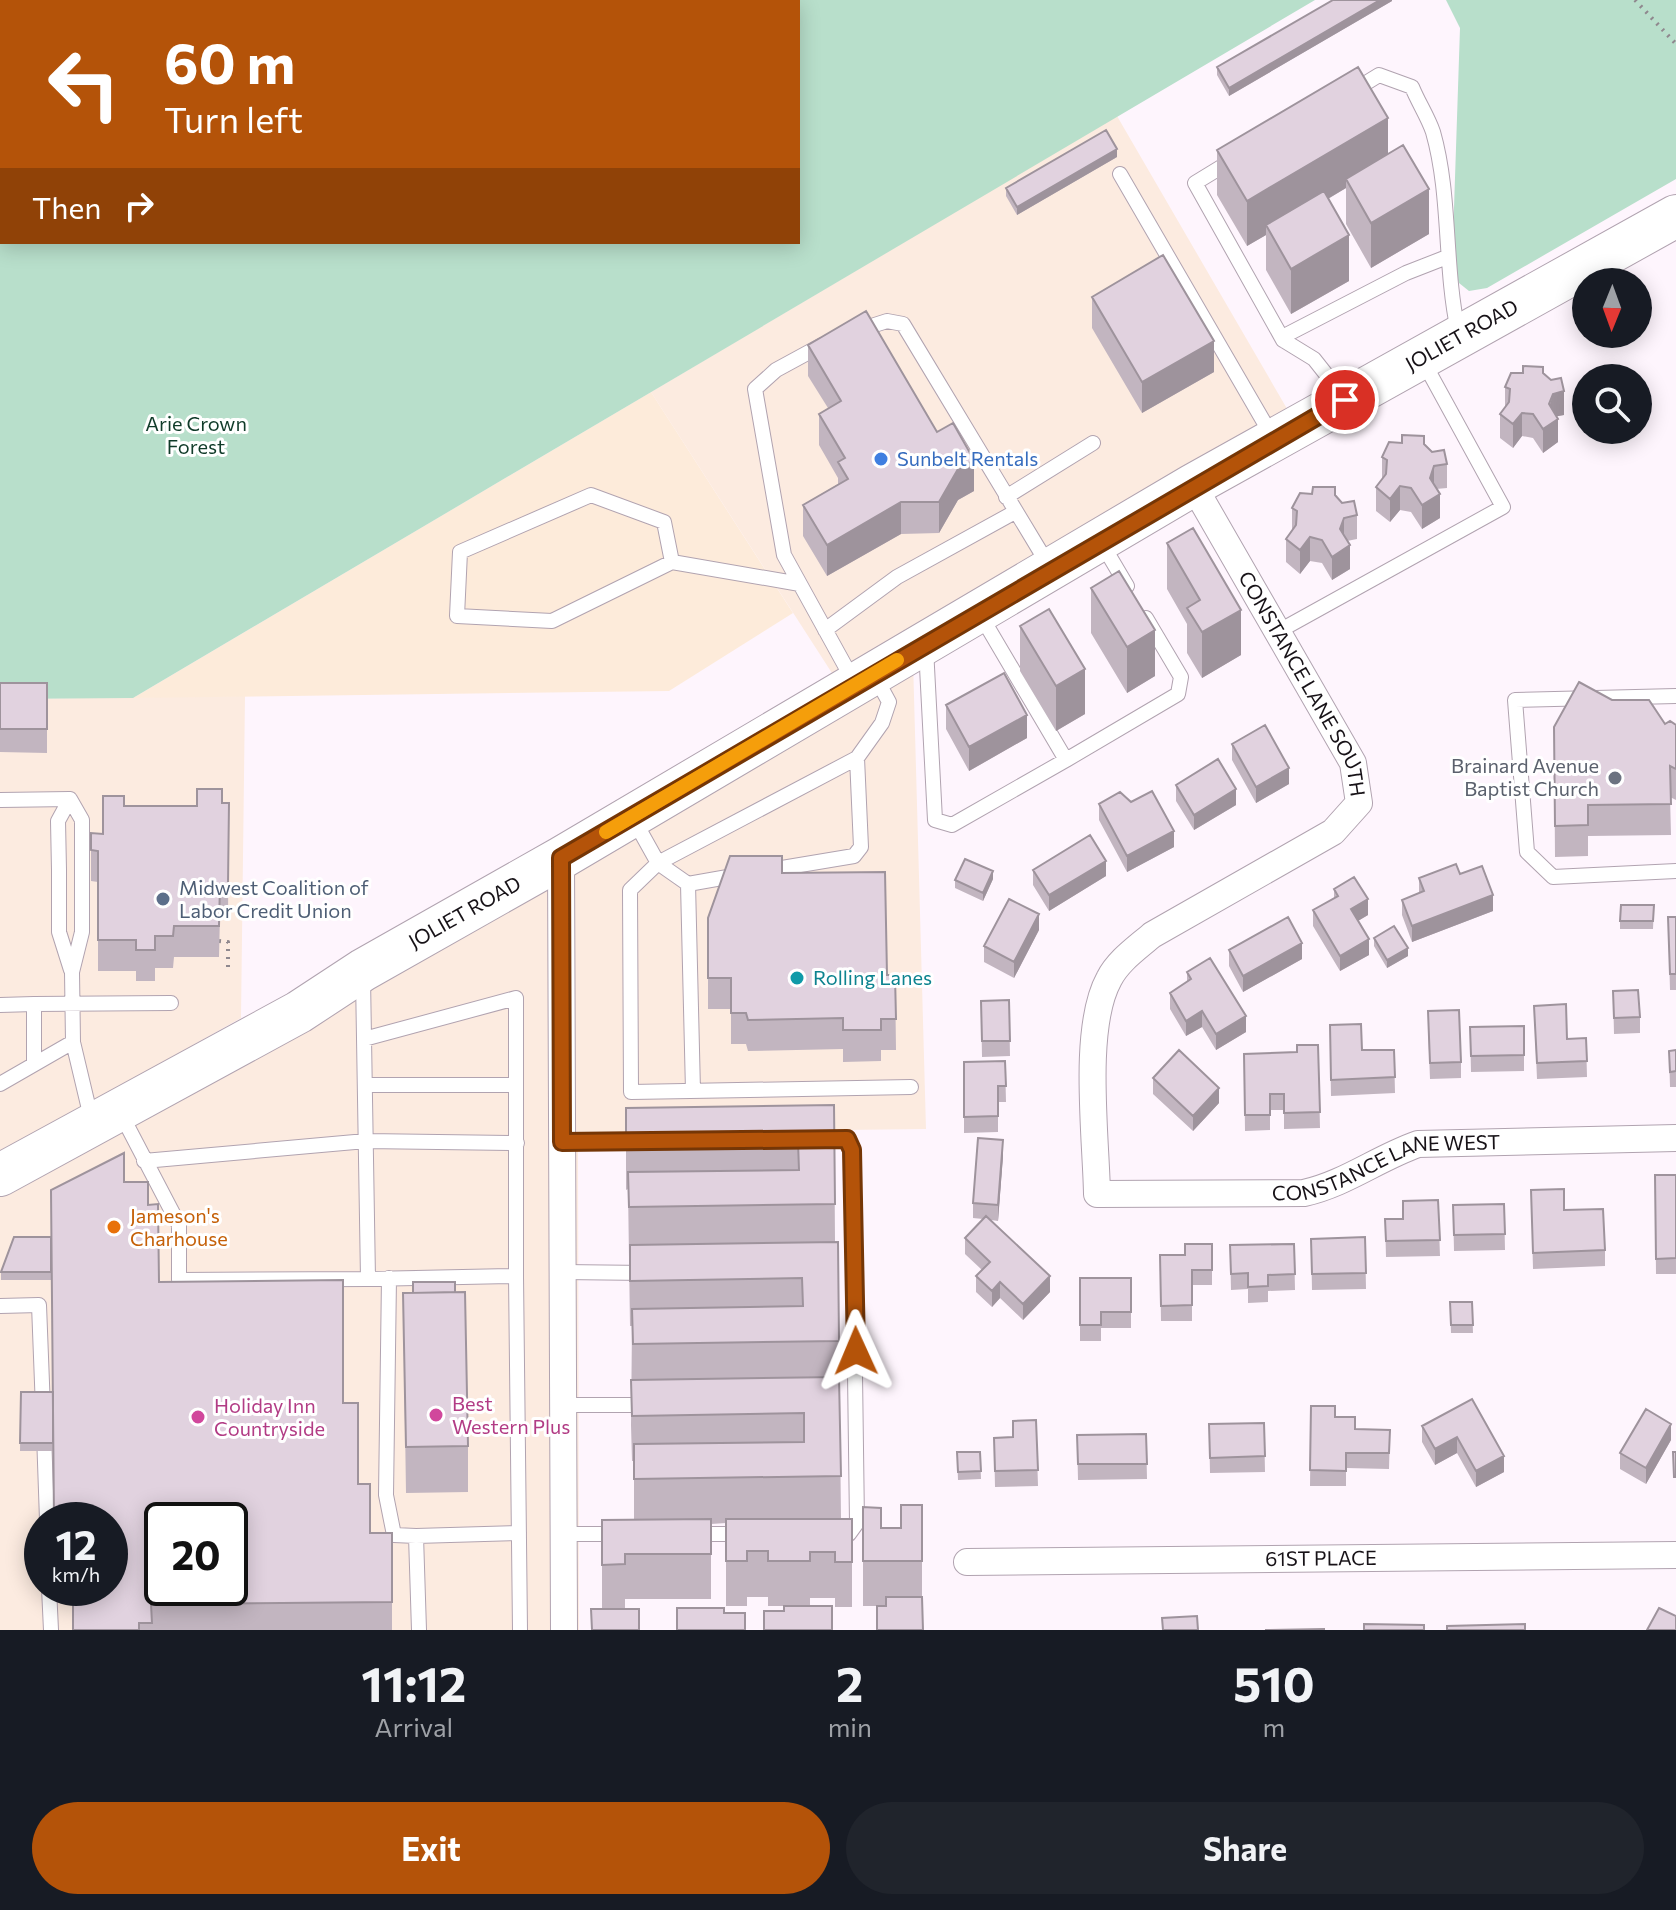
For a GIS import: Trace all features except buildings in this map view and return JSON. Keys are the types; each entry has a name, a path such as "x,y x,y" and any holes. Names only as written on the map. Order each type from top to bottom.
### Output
{"main road":[{"name":"JOLIET ROAD","path":"0,1175 299,1012 363,970 561,858 1193,485 1459,335 1673,220"}],"street":[{"name":"CONSTANCE LANE SOUTH","path":"1097,1194 1094,1042 1099,1005 1109,978 1130,953 1152,935 1333,832 1359,803 1353,763 1193,485"},
{"path":"561,858 564,1630"},
{"name":"CONSTANCE LANE WEST","path":"1097,1194 1304,1193 1332,1187 1391,1154 1418,1144 1676,1138"},
{"name":"61ST PLACE","path":"967,1562 1676,1555"}],"lane":[{"path":"1336,101 1379,75 1412,87 1433,132 1448,259 1448,287 1459,335"},
{"path":"1242,156 1195,183 1283,340 1314,359 1345,400"},
{"path":"1120,174 1274,440"},
{"path":"1283,340 1288,334 1406,273 1448,259"},
{"path":"911,1087 631,1092 630,890 658,863 857,758 882,723 889,702 864,679 825,630 784,555 755,389 776,370 840,335 887,321 903,324 1051,570"},
{"path":"1279,631 1503,507 1421,357"},
{"path":"1006,497 1093,443"},
{"path":"672,562 664,522 591,495 460,552 457,616 552,621 672,562 800,584"},
{"path":"825,630 897,577 1015,512"},
{"path":"1100,540 1133,596"},
{"path":"925,643 935,820 952,825 1178,694 1181,677 1141,609"},
{"path":"979,612 1066,760"},
{"path":"1676,696 1515,700 1527,852 1553,877 1676,871"},
{"path":"631,817 658,863 688,884 854,856 861,847 857,758"},
{"path":"0,800 70,799"},
{"path":"70,799 58,821 59,932 72,972"},
{"path":"70,799 82,820 82,932 72,972 73,1042 105,1116 144,1161 179,1225 179,1280 516,1276"},
{"path":"688,884 693,1091"},
{"path":"363,970 368,1279"},
{"path":"364,1039 516,998 520,1630"},
{"path":"0,1005 171,1003"},
{"path":"34,1004 34,1063"},
{"path":"0,1084 73,1042"},
{"path":"365,1085 516,1085"},
{"path":"797,1138 847,1139 852,1150 855,1271 849,1405 857,1523 849,1534 819,1534"},
{"path":"562,1142 655,1140"},
{"path":"144,1161 366,1141 517,1143"},
{"path":"839,1271 855,1271"},
{"path":"563,1272 669,1273"},
{"path":"389,1278 386,1495 394,1535 519,1533"},
{"path":"0,1306 39,1305 46,1502"},
{"path":"563,1405 663,1405"},
{"path":"564,1534 640,1534"},
{"path":"670,1534 760,1534"},
{"path":"416,1536 419,1630"},
{"path":"50,1606 51,1630"}],"path":[{"path":"1635,0 1676,44"},
{"path":"219,941 228,942 228,968"}],"shaded area":[{"path":"1117,116 1293,419 839,684 651,392"},
{"path":"651,392 793,613 669,691 133,698"},
{"path":"913,660 926,1129 578,1133 579,1630 0,1630 0,1181"},
{"path":"245,696 241,1018 0,1154 0,699"}],"green space":[{"name":"Arie Crown Forest","path":"800,0 1315,0 133,698 0,699 0,244 800,244"},
{"path":"1446,0 1676,0 1676,179 1487,288 1469,291 1459,283 1452,268 1460,28"}],"slow traffic":[{"path":"606,832 897,660"}],"place":[{"name":"Sunbelt Rentals","path":"881,459"},
{"name":"Brainard Avenue Baptist Church","path":"1615,778"},
{"name":"Midwest Coalition of Labor Credit Union","path":"163,899"},
{"name":"Rolling Lanes","path":"797,978"},
{"name":"Jameson's Charhouse","path":"114,1227"},
{"name":"Best Western Plus","path":"436,1415"},
{"name":"Holiday Inn Countryside","path":"198,1417"}],"route":[{"path":"856,1351 852,1150 847,1139 562,1142 561,858 1193,485 1345,400"}]}
